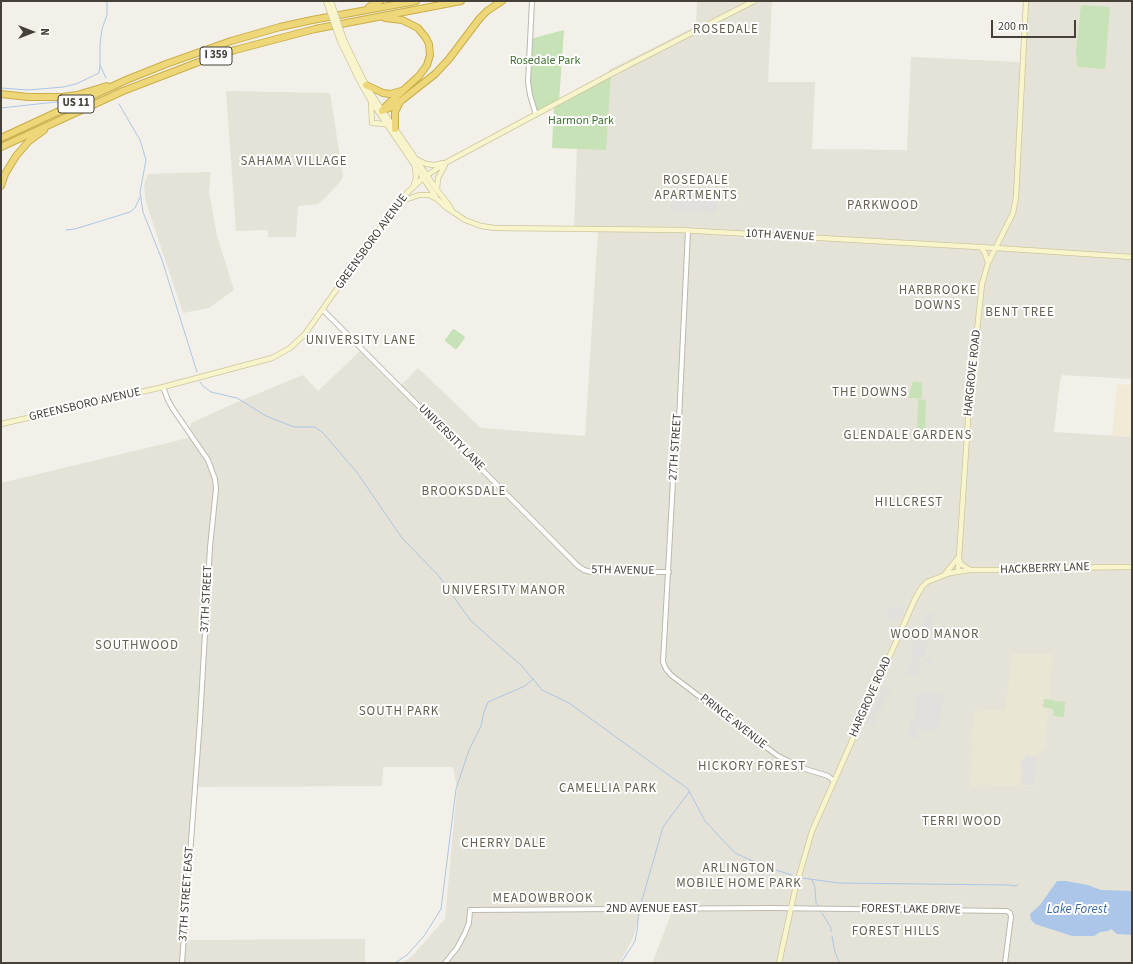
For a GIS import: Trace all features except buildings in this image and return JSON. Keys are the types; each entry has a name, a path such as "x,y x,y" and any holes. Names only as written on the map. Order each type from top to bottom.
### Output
{"highway":[{"path":"363,11 380,1"},
{"name":"I 359","path":"126,80 179,59 247,36 297,23 416,1"},
{"name":"I 359","path":"1,147 131,88 229,52 315,28 461,1"},
{"path":"381,112 402,100 435,74 449,59 480,18 502,1"},
{"path":"376,17 392,18 412,24 423,32 429,44 430,55 427,65 419,76 402,90 381,112"},
{"path":"1,94 52,98 77,95 126,80"},
{"name":"US 11","path":"1,138 126,80"},
{"path":"366,85 383,94 390,94 402,90"},
{"path":"1,98 28,97"},
{"path":"395,129 395,112 402,100"},
{"path":"1,186 10,165 22,148 38,134 64,118"}],"main road":[{"path":"326,1 360,82 371,101 395,129 417,159 437,199"},
{"path":"331,1 342,41 381,112 385,124 415,166 450,205 452,211"},
{"name":"GREENSBORO AVENUE","path":"1,424 164,387 272,358 290,348 299,341 323,310 384,222 412,188 425,177 447,162 613,73 754,1"},
{"name":"HARGROVE ROAD","path":"779,963 791,908 812,831 918,593 927,582 958,572 969,405 982,284 988,263 1012,216 1016,197 1026,1"},
{"path":"371,101 372,123 385,124"},
{"path":"417,159 430,165 447,162"},
{"path":"437,190 438,178 447,162"},
{"path":"412,188 416,178 415,166"},
{"path":"401,201 422,194 429,195 437,199"},
{"name":"10TH AVENUE","path":"437,199 459,217 472,223 495,228 637,229 688,231 1132,257"},
{"path":"980,247 985,253 988,263"},
{"path":"958,557 961,564 970,570"},
{"path":"944,576 958,557"},
{"name":"HACKBERRY LANE","path":"958,572 970,570 1022,568 1132,567"}],"street":[{"path":"532,1 528,82 530,96 536,115"},
{"name":"27TH STREET","path":"663,662 688,231"},
{"name":"UNIVERSITY LANE","path":"323,310 578,566"},
{"name":"37TH STREET","path":"164,387 168,400 173,409 208,460 213,473 216,489 210,547 192,826"},
{"name":"5TH AVENUE","path":"578,566 591,572 669,572"},
{"name":"PRINCE AVENUE","path":"663,662 671,675 778,756 802,768 823,773 834,781"},
{"name":"37TH STREET EAST","path":"182,963 192,826"},
{"name":"FOREST LAKE DRIVE","path":"761,908 1007,911 1011,916 1005,963"},
{"name":"2ND AVENUE EAST","path":"445,963 453,954 465,933 469,923 470,910 761,908"}],"shaded area":[{"path":"697,1 772,1 768,82 815,82 812,149 907,150 911,57 1020,62 1024,1 1132,1 1132,379 1062,375 1054,432 1132,437 1132,534 1130,569 1132,569 1132,963 652,963 672,912 641,911 633,938 620,963 402,963 411,957 445,919 457,788 453,767 383,767 382,786 197,787 187,940 365,939 365,963 1,963 1,483 188,438 191,423 303,375 318,391 360,351 397,389 418,368 481,428 585,436 598,231 574,231 577,146 604,146 609,70 696,26"},
{"path":"226,91 330,93 343,176 340,182 323,200 317,204 298,206 296,237 268,237 268,230 236,231"},
{"path":"211,172 209,192 217,236 234,290 209,308 183,313 146,203 144,185 148,174"},
{"path":"715,195 715,198 717,198 717,210 715,210 715,213 672,212 671,196"},
{"path":"1117,384 1132,385 1132,437 1112,436"},
{"path":"906,607 899,619 889,619 888,608"},
{"path":"929,613 934,614 932,625 928,625 927,628 928,626 934,627 934,629 936,627 939,629 938,635 929,634 927,645 924,647 927,647 925,656 923,657 934,659 933,664 923,662 923,659 919,659 918,661 921,661 918,672 916,676 913,676 905,673 912,659 914,660 914,658 912,658 911,648 913,643 916,643 916,641 914,641 920,627 923,628 923,622"},
{"path":"1012,654 1052,654 1050,698 1044,751 1039,750 1034,786 975,787 971,782 973,747 971,738 975,711 1006,710"},
{"path":"883,685 891,689 888,696 885,695 884,698 886,699 880,711 878,710 876,717 878,718 874,727 866,723 872,710 875,710 873,709 879,695 881,696 882,694 880,692"},
{"path":"924,692 941,693 944,698 939,729 918,730 916,739 908,738 911,721 913,720 916,708 913,708 916,693 923,694"},
{"path":"1026,755 1038,757 1034,785 1022,785 1021,783 1021,759 1024,759"}],"green space":[{"path":"1081,5 1110,7 1105,69 1077,67 1076,51"},
{"path":"564,30 559,102 611,74 606,150 552,148 554,106 536,115 530,95 530,39"},
{"path":"453,329 465,338 457,349 445,341"},
{"path":"913,381 922,383 922,398 908,398"},
{"path":"918,399 926,400 925,431 917,432"},
{"path":"1044,699 1054,700 1054,702 1065,702 1064,717 1054,716 1053,709 1043,707"}],"water":[{"name":"Lake Forest","path":"1057,881 1088,885 1101,890 1132,891 1132,935 1117,934 1111,929 1100,932 1094,936 1072,936 1035,924 1031,920 1030,914 1040,905"}],"waterway":[{"path":"106,78 100,65 100,44 102,29 107,15 107,1"},
{"path":"1,88 28,90 63,87 76,84 99,73 100,65"},
{"path":"1,108 65,101"},
{"path":"119,104 140,140 146,160 140,192 143,212 162,260 197,372"},
{"path":"66,230 75,229 130,212 135,208 140,197"},
{"path":"200,382 211,392 237,398 266,416 295,427 315,427 322,432 356,471 402,538 438,575 471,621 522,666 542,690 569,703 688,789 705,821 735,853 769,868 792,875"},
{"path":"395,963 407,955 424,936 441,909 456,789 469,750 481,726 488,702 525,686 533,679"},
{"path":"640,907 663,827 689,792"},
{"path":"802,878 838,883 1018,885"},
{"path":"812,880 815,887 816,903 819,906"},
{"path":"621,963 635,941 639,910"},
{"path":"822,913 831,928 831,932"},
{"path":"832,936 835,952 839,962"}],"district":[{"name":"ROSEDALE","path":"726,30"},
{"name":"SAHAMA VILLAGE","path":"294,162"},
{"name":"ROSEDALE APARTMENTS","path":"696,188"},
{"name":"PARKWOOD","path":"883,206"},
{"name":"HARBROOKE DOWNS","path":"938,298"},
{"name":"BENT TREE","path":"1020,313"},
{"name":"UNIVERSITY LANE","path":"361,341"},
{"name":"THE DOWNS","path":"870,393"},
{"name":"GLENDALE GARDENS","path":"908,436"},
{"name":"BROOKSDALE","path":"464,492"},
{"name":"HILLCREST","path":"909,503"},
{"name":"UNIVERSITY MANOR","path":"504,591"},
{"name":"WOOD MANOR","path":"935,635"},
{"name":"SOUTHWOOD","path":"137,646"},
{"name":"SOUTH PARK","path":"399,712"},
{"name":"HICKORY FOREST","path":"752,767"},
{"name":"CAMELLIA PARK","path":"608,789"},
{"name":"TERRI WOOD","path":"962,822"},
{"name":"CHERRY DALE","path":"504,844"},
{"name":"ARLINGTON MOBILE HOME PARK","path":"739,876"},
{"name":"MEADOWBROOK","path":"543,899"},
{"name":"FOREST HILLS","path":"896,932"}],"park label":[{"name":"Rosedale Park","path":"545,61"},
{"name":"Harmon Park","path":"581,121"}]}
